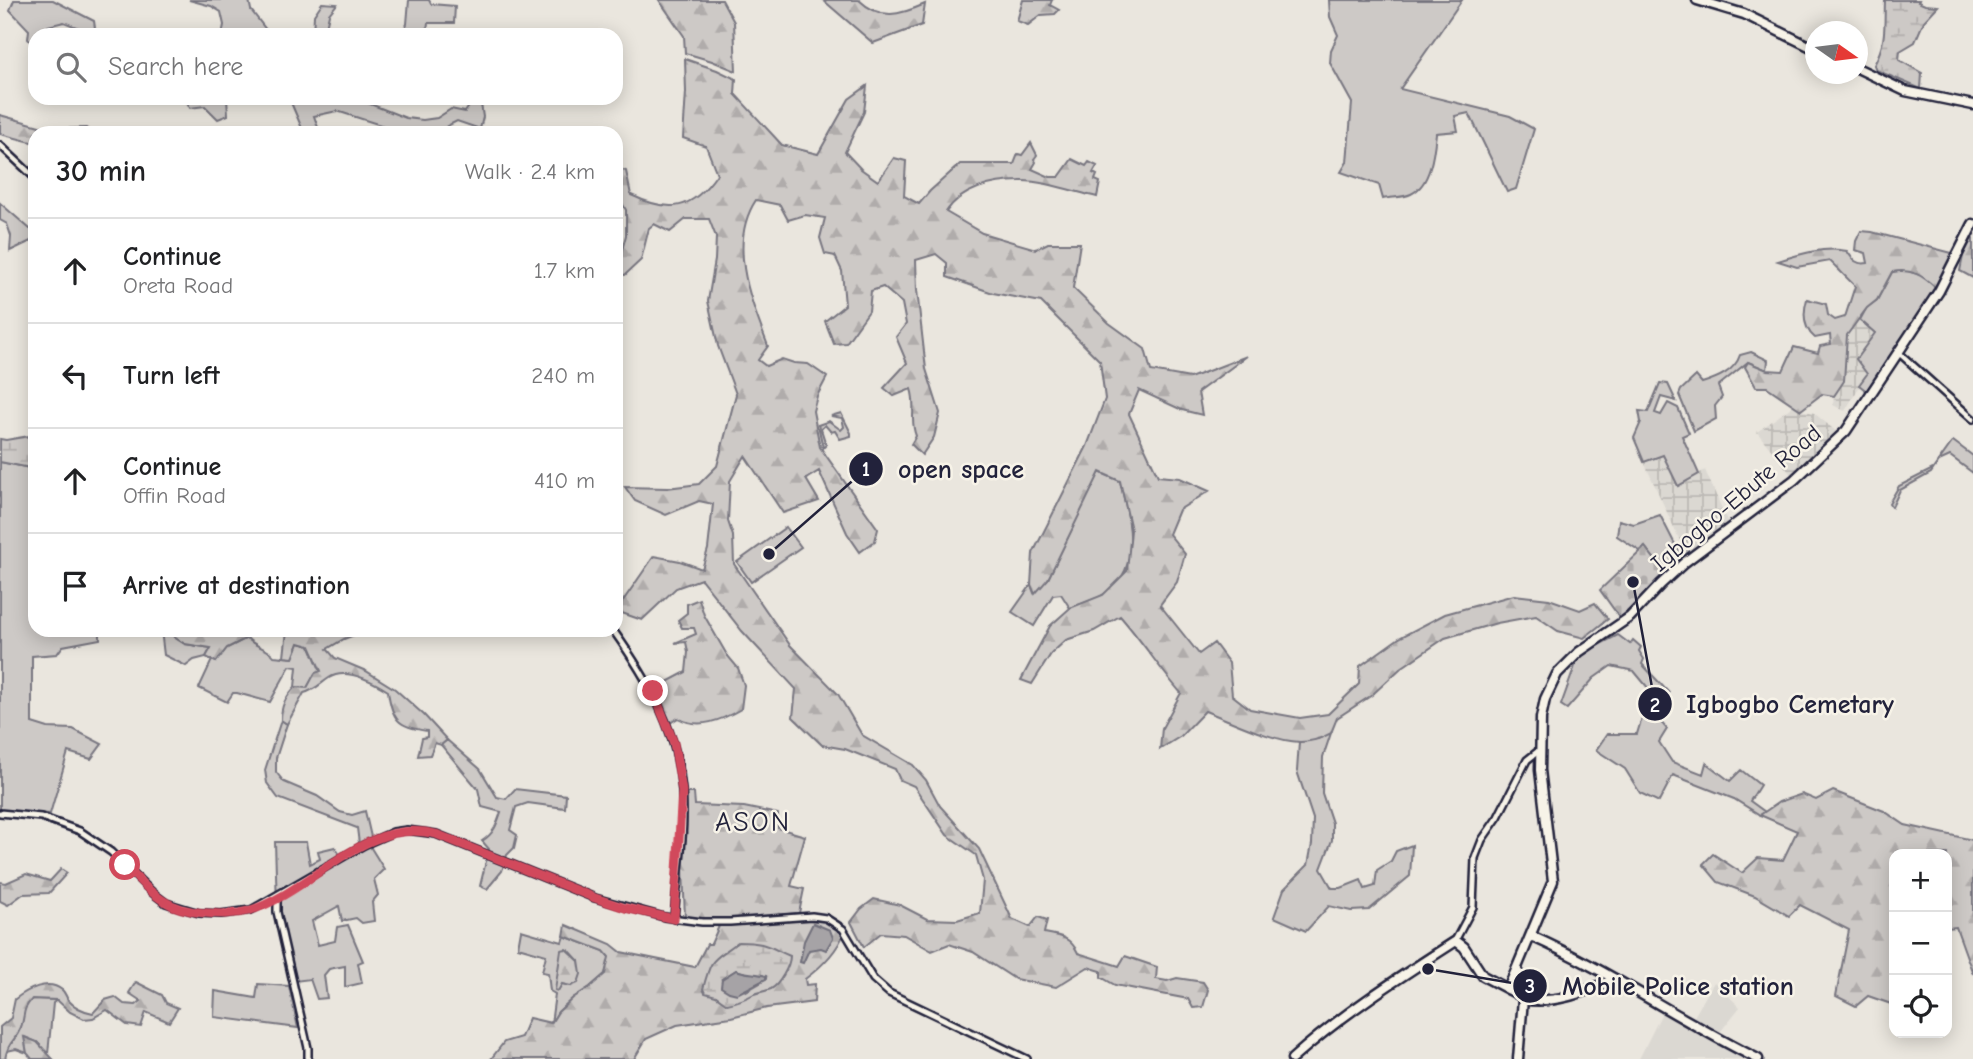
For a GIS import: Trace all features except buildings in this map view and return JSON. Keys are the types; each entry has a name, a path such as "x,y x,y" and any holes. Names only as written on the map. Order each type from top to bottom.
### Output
{"main road":[{"path":"1697,0 1752,18 1805,43"},
{"path":"1710,0 1753,15 1805,43"},
{"path":"1868,75 1905,91 1973,107"},
{"name":"Igbogbo-Ebute Road","path":"1899,353 1939,291 1973,224"},
{"name":"Igbogbo-Ebute Road","path":"1507,989 1518,969 1553,881 1541,790 1541,718 1545,699 1557,674 1579,652 1630,617 1685,562 1794,480 1846,430 1944,288 1973,229"},
{"path":"1531,936 1615,979 1704,1032 1758,1059"},
{"path":"1292,1059 1357,1007 1456,941 1464,947 1483,976 1525,998 1547,1002 1615,979"},
{"name":"Igbogbo-Ebute Road","path":"1518,969 1525,998 1518,1059"}],"street":[{"path":"0,145 28,171"},
{"path":"1899,353 1973,419"},
{"path":"618,637 653,691 674,743 682,791 677,919"},
{"path":"1456,939 1473,907 1475,858 1482,840 1498,817 1527,760 1541,749"},
{"path":"0,813 41,817 80,831 111,852 166,903 199,912 238,913 251,910 365,845 393,832 421,831 436,834 625,908 677,919 730,922 812,916 826,918 843,929 860,959 881,987 912,1006 1027,1059"},
{"path":"276,897 277,912 308,1048 308,1059"}],"shaded area":[{"path":"1860,320 1875,333 1867,374 1845,411 1833,405 1834,396 1844,381 1846,335"},
{"path":"1794,405 1814,413 1838,433 1793,477 1757,432"},
{"path":"1662,454 1678,486 1705,470 1729,525 1686,554 1644,462"},
{"path":"813,923 830,930 833,938 826,950 809,950 803,963 800,962 804,941"},
{"path":"736,970 766,976 766,979 737,994 729,992 721,987 722,979"},
{"path":"1714,982 1740,1007 1717,1036 1691,1022"},
{"path":"1663,1011 1736,1054 1744,1054 1753,1059 1639,1059"}],"green space":[{"path":"14,0 53,0 94,21 95,28 79,28 64,22 48,28 28,29 10,10"},
{"path":"189,0 249,0 251,10 265,28 223,28 221,12 211,6"},
{"path":"409,0 429,0 431,4 455,6 454,23 428,23 427,28 404,28"},
{"path":"659,0 722,0 734,22 736,71 685,53 684,36"},
{"path":"823,0 859,0 875,11 891,14 925,4 922,25 873,43"},
{"path":"1023,0 1052,0 1050,5 1059,10 1055,14 1041,15 1028,25 1017,21"},
{"path":"1329,0 1462,0 1400,89 1510,116 1534,129 1516,189 1507,192 1469,113 1455,116 1458,131 1436,133 1427,176 1418,190 1411,194 1383,199 1379,185 1341,172 1347,162 1352,103 1330,63 1331,50 1338,35 1330,17"},
{"path":"1885,0 1919,0 1918,2 1925,5 1938,6 1924,21 1915,42 1900,51 1899,60 1922,73 1921,89 1876,70 1874,65 1884,33"},
{"path":"322,3 337,4 329,14 326,28 313,28 314,15"},
{"path":"685,59 717,70 736,79 735,94 782,145 818,154 849,99 867,86 864,112 845,152 861,169 878,181 894,158 906,161 904,196 919,204 960,164 1014,164 1018,154 1022,155 1031,143 1037,155 1032,169 1050,177 1059,177 1072,159 1086,166 1089,162 1097,166 1093,173 1097,175 1095,180 1100,182 1097,197 1038,182 1010,181 969,192 960,197 946,212 982,233 1036,249 1048,243 1080,243 1073,288 1109,323 1145,349 1151,371 1190,378 1247,356 1198,392 1202,415 1182,410 1139,390 1129,414 1158,476 1180,478 1209,491 1179,510 1169,534 1185,554 1177,582 1160,605 1199,654 1214,643 1229,663 1232,695 1250,709 1300,718 1328,714 1359,684 1360,666 1399,638 1445,614 1514,595 1549,599 1580,610 1595,603 1608,619 1584,638 1558,631 1536,616 1497,623 1445,638 1401,668 1372,695 1337,718 1331,733 1316,739 1300,742 1277,738 1205,711 1181,736 1160,749 1162,728 1181,693 1120,616 1094,631 1066,640 1051,654 1032,684 1021,680 1050,626 1070,608 1103,595 1127,571 1131,530 1120,481 1100,472 1048,579 1035,594 1031,585 1033,553 1087,446 1105,399 1100,361 1041,302 993,293 947,277 947,263 936,254 916,260 926,369 940,413 934,437 922,455 911,444 916,436 911,389 894,396 884,388 907,363 896,337 906,324 902,303 883,287 871,291 869,311 846,343 834,344 825,321 845,305 842,271 835,256 825,254 820,238 825,218 805,215 788,220 780,205 756,200 747,217 743,254 749,292 768,346 758,360 766,366 782,359 808,364 827,377 813,411 820,447 878,529 875,541 860,552 847,533 819,471 806,479 819,501 783,513 745,456 730,481 728,521 733,536 734,564 790,645 838,694 862,735 913,765 926,780 940,806 979,849 1012,919 1030,927 1038,917 1047,920 1044,933 1064,938 1078,953 1119,966 1125,956 1157,967 1156,979 1167,981 1177,978 1203,982 1208,990 1203,1007 1193,1008 1188,999 1115,985 1101,977 1101,971 1088,967 1056,987 1015,979 973,952 949,944 932,951 904,935 881,933 864,947 851,922 861,909 874,899 900,905 927,919 957,920 980,913 983,880 976,855 947,835 914,786 900,780 895,769 845,749 822,745 793,717 796,689 742,631 701,579 676,588 642,620 623,613 623,601 654,556 702,569 708,549 713,504 699,501 666,515 635,501 625,487 667,488 699,484 717,466 736,394 718,346 708,301 716,237 709,219 686,219 670,232 654,224 649,228 641,260 623,275 626,210 623,205 623,170 626,171 631,195 669,206 680,205 699,195 717,174 706,146 683,138"},
{"path":"188,105 227,105 228,115 218,119 205,106 190,108"},
{"path":"292,105 373,105 406,118 423,120 437,118 451,109 465,112 470,105 481,105 483,117 481,126 457,121 447,126 384,126 337,111 314,116 318,126 301,126"},
{"path":"0,115 39,126 28,126 28,141 0,134"},
{"path":"0,203 28,227 28,242 10,251 11,236 7,224 0,220"},
{"path":"1861,231 1952,253 1952,257 1936,288 1916,274 1892,272 1877,300 1867,308 1847,335 1844,381 1834,396 1822,394 1801,410 1767,387 1756,387 1745,367 1748,362 1767,370 1783,371 1794,347 1818,353 1820,346 1831,344 1830,335 1815,338 1808,330 1805,315 1807,299 1826,304 1828,315 1835,320 1845,317 1855,286 1830,261 1797,267 1778,261 1830,249 1847,251 1855,261 1868,263 1866,253 1855,250"},
{"path":"1970,237 1973,239 1973,278 1960,271"},
{"path":"1905,270 1923,276 1936,288 1868,392 1859,385 1867,374 1856,359 1875,333 1860,320 1867,307 1877,300 1892,272"},
{"path":"1751,352 1768,360 1767,370 1748,362 1718,386 1722,397 1715,406 1716,419 1694,431 1679,395 1681,390 1696,376 1702,383 1720,376 1730,370 1740,355"},
{"path":"1660,383 1668,384 1676,401 1661,397 1655,413 1661,415 1668,403 1678,408 1689,433 1682,436 1699,474 1678,486 1663,455 1644,462 1634,438 1641,422 1639,411 1648,412"},
{"path":"841,413 851,436 840,439 835,431 831,432 825,425 821,429 826,445 823,448 818,425 829,421 841,430 844,427 842,418 831,416"},
{"path":"28,436 28,468 0,462 0,439"},
{"path":"1953,441 1973,456 1973,473 1950,456 1939,461 1931,473 1900,490 1892,507 1889,503 1899,486 1933,469"},
{"path":"0,462 28,468 28,637 100,637 63,646 57,654 32,656 32,723 48,728 73,729 102,744 91,759 68,752 50,814 0,811"},
{"path":"1099,472 1120,481 1130,528 1129,559 1124,573 1115,586 1101,596 1070,608 1061,594 1053,595 1034,626 1012,612 1031,585 1034,593 1048,579"},
{"path":"1660,515 1683,560 1667,575 1645,547 1640,551 1617,536 1619,520 1634,524"},
{"path":"786,527 801,547 751,582 737,562"},
{"path":"1645,547 1667,575 1620,618 1600,590"},
{"path":"699,599 704,615 727,655 738,668 744,685 741,709 710,722 686,722 678,718 670,723 658,696 665,683 686,672 686,642 675,643 696,634 694,628 682,628 678,620 687,613 687,604"},
{"path":"1618,635 1630,644 1633,640 1641,647 1639,651 1644,659 1642,664 1669,693 1669,706 1659,720 1667,729 1659,742 1672,762 1703,774 1706,763 1730,781 1741,770 1760,785 1750,801 1765,812 1760,815 1734,799 1673,775 1659,802 1640,793 1625,769 1596,750 1607,734 1637,734 1643,714 1651,706 1654,695 1634,671 1611,666 1594,678 1567,709 1561,705 1579,655"},
{"path":"162,637 174,637 185,644 211,648 206,657 194,660 186,666 164,655"},
{"path":"174,637 247,637 227,648 216,662 206,657 211,648 185,644"},
{"path":"286,637 349,637 327,649 335,658 366,671 395,689 447,740 441,745 435,743 430,755 418,756 422,738 427,737 427,731 409,727 398,720 394,715 388,691 367,680 343,674 329,678 304,693 287,724 281,720 286,699 295,687 307,688 315,673 321,671 310,646 299,643 293,658 284,657"},
{"path":"247,638 274,656 293,658 299,643 310,646 321,672 315,674 307,688 295,687 297,667 290,666 270,702 233,693 227,702 199,688 212,660 216,662 227,648"},
{"path":"281,720 287,724 276,758 276,772 284,782 317,796 340,812 352,815 365,811 371,848 384,869 374,879 378,895 372,902 374,921 362,923 356,918 342,921 339,906 312,921 318,945 335,941 337,927 348,925 363,961 358,963 362,983 345,987 345,966 329,969 324,975 327,998 317,999 310,979 295,981 277,906 275,842 306,842 310,864 320,859 318,851 335,847 340,855 359,844 357,828 278,798 267,783 265,770"},
{"path":"1331,733 1323,757 1322,793 1332,823 1332,840 1321,869 1332,888 1341,888 1361,880 1365,889 1375,886 1377,870 1391,861 1396,851 1412,845 1410,876 1369,910 1351,911 1329,906 1306,931 1274,917 1284,889 1308,865 1312,844 1313,819 1297,771 1299,742 1318,739"},
{"path":"447,740 480,769 497,797 506,799 515,789 566,795 565,808 528,803 516,807 510,830 517,835 514,848 507,855 502,871 487,889 480,886 489,849 482,841 492,832 501,812 482,807 478,789 441,745"},
{"path":"1833,791 1884,811 1905,825 1973,840 1973,974 1956,927 1952,927 1952,849 1889,849 1889,1003 1868,996 1856,1006 1836,996 1849,930 1800,905 1789,916 1755,896 1718,882 1703,864 1713,854 1742,873 1758,858 1783,860 1797,831 1760,815 1779,802 1802,794 1816,800"},
{"path":"685,793 694,793 695,805 744,807 778,814 778,828 805,836 791,886 804,889 799,913 722,920 685,918 682,844"},
{"path":"61,869 67,873 49,893 23,894 8,905 0,901 0,882 6,883 26,874 50,881"},
{"path":"820,918 831,921 844,933 828,959 805,979 806,985 815,984 814,1002 677,1025 646,1039 634,1059 491,1059 504,1042 521,1037 529,1018 551,1023 573,998 605,974 609,957 604,951 564,936 566,925 611,944 621,952 695,967 707,944 711,944 719,926"},
{"path":"521,930 562,942 564,936 604,951 610,958 605,974 573,998 558,1012 551,1024 555,994 550,991 548,973 542,972 546,955 518,947","holes":["569,950 579,961 571,986 562,984"]},
{"path":"738,942 771,947 790,956 790,960 784,975 774,987 727,1004 716,996 705,993 703,989 711,964","holes":["736,970 762,975 762,982 746,991 722,979"]},
{"path":"566,949 579,961 581,974 578,983 571,986 562,984 558,991 555,990 561,950"},
{"path":"136,982 162,995 166,1003 178,1008 169,1022 146,1012 141,1027 127,1025 107,1010 93,1018 84,1019 70,1012 57,1000 32,999 26,1007 21,1027 8,1048 5,1059 0,1059 0,1027 11,1018 15,999 25,992 50,985 63,991 73,1005 93,1013 105,1000 115,997 124,1004 136,1005 141,1001 129,993"},
{"path":"258,984 289,986 298,1028 214,1017 215,991 256,998"},
{"path":"32,999 57,1000 53,1003 48,1054 37,1042 25,1037 27,1053 16,1049 7,1051 21,1027 24,1007"},
{"path":"24,1037 37,1042 53,1059 32,1059 27,1053"}],"place":[{"name":"open space","path":"769,554"},
{"name":"Igbogbo Cemetary","path":"1633,582"},
{"name":"Mobile Police station","path":"1428,969"}],"district":[{"name":"ASON","path":"753,821"}],"route":[{"path":"125,865 166,903 199,912 238,913 251,910 276,897 365,845 393,832 421,831 436,834 595,898 674,919 683,810 682,791 674,743 653,691"}]}
